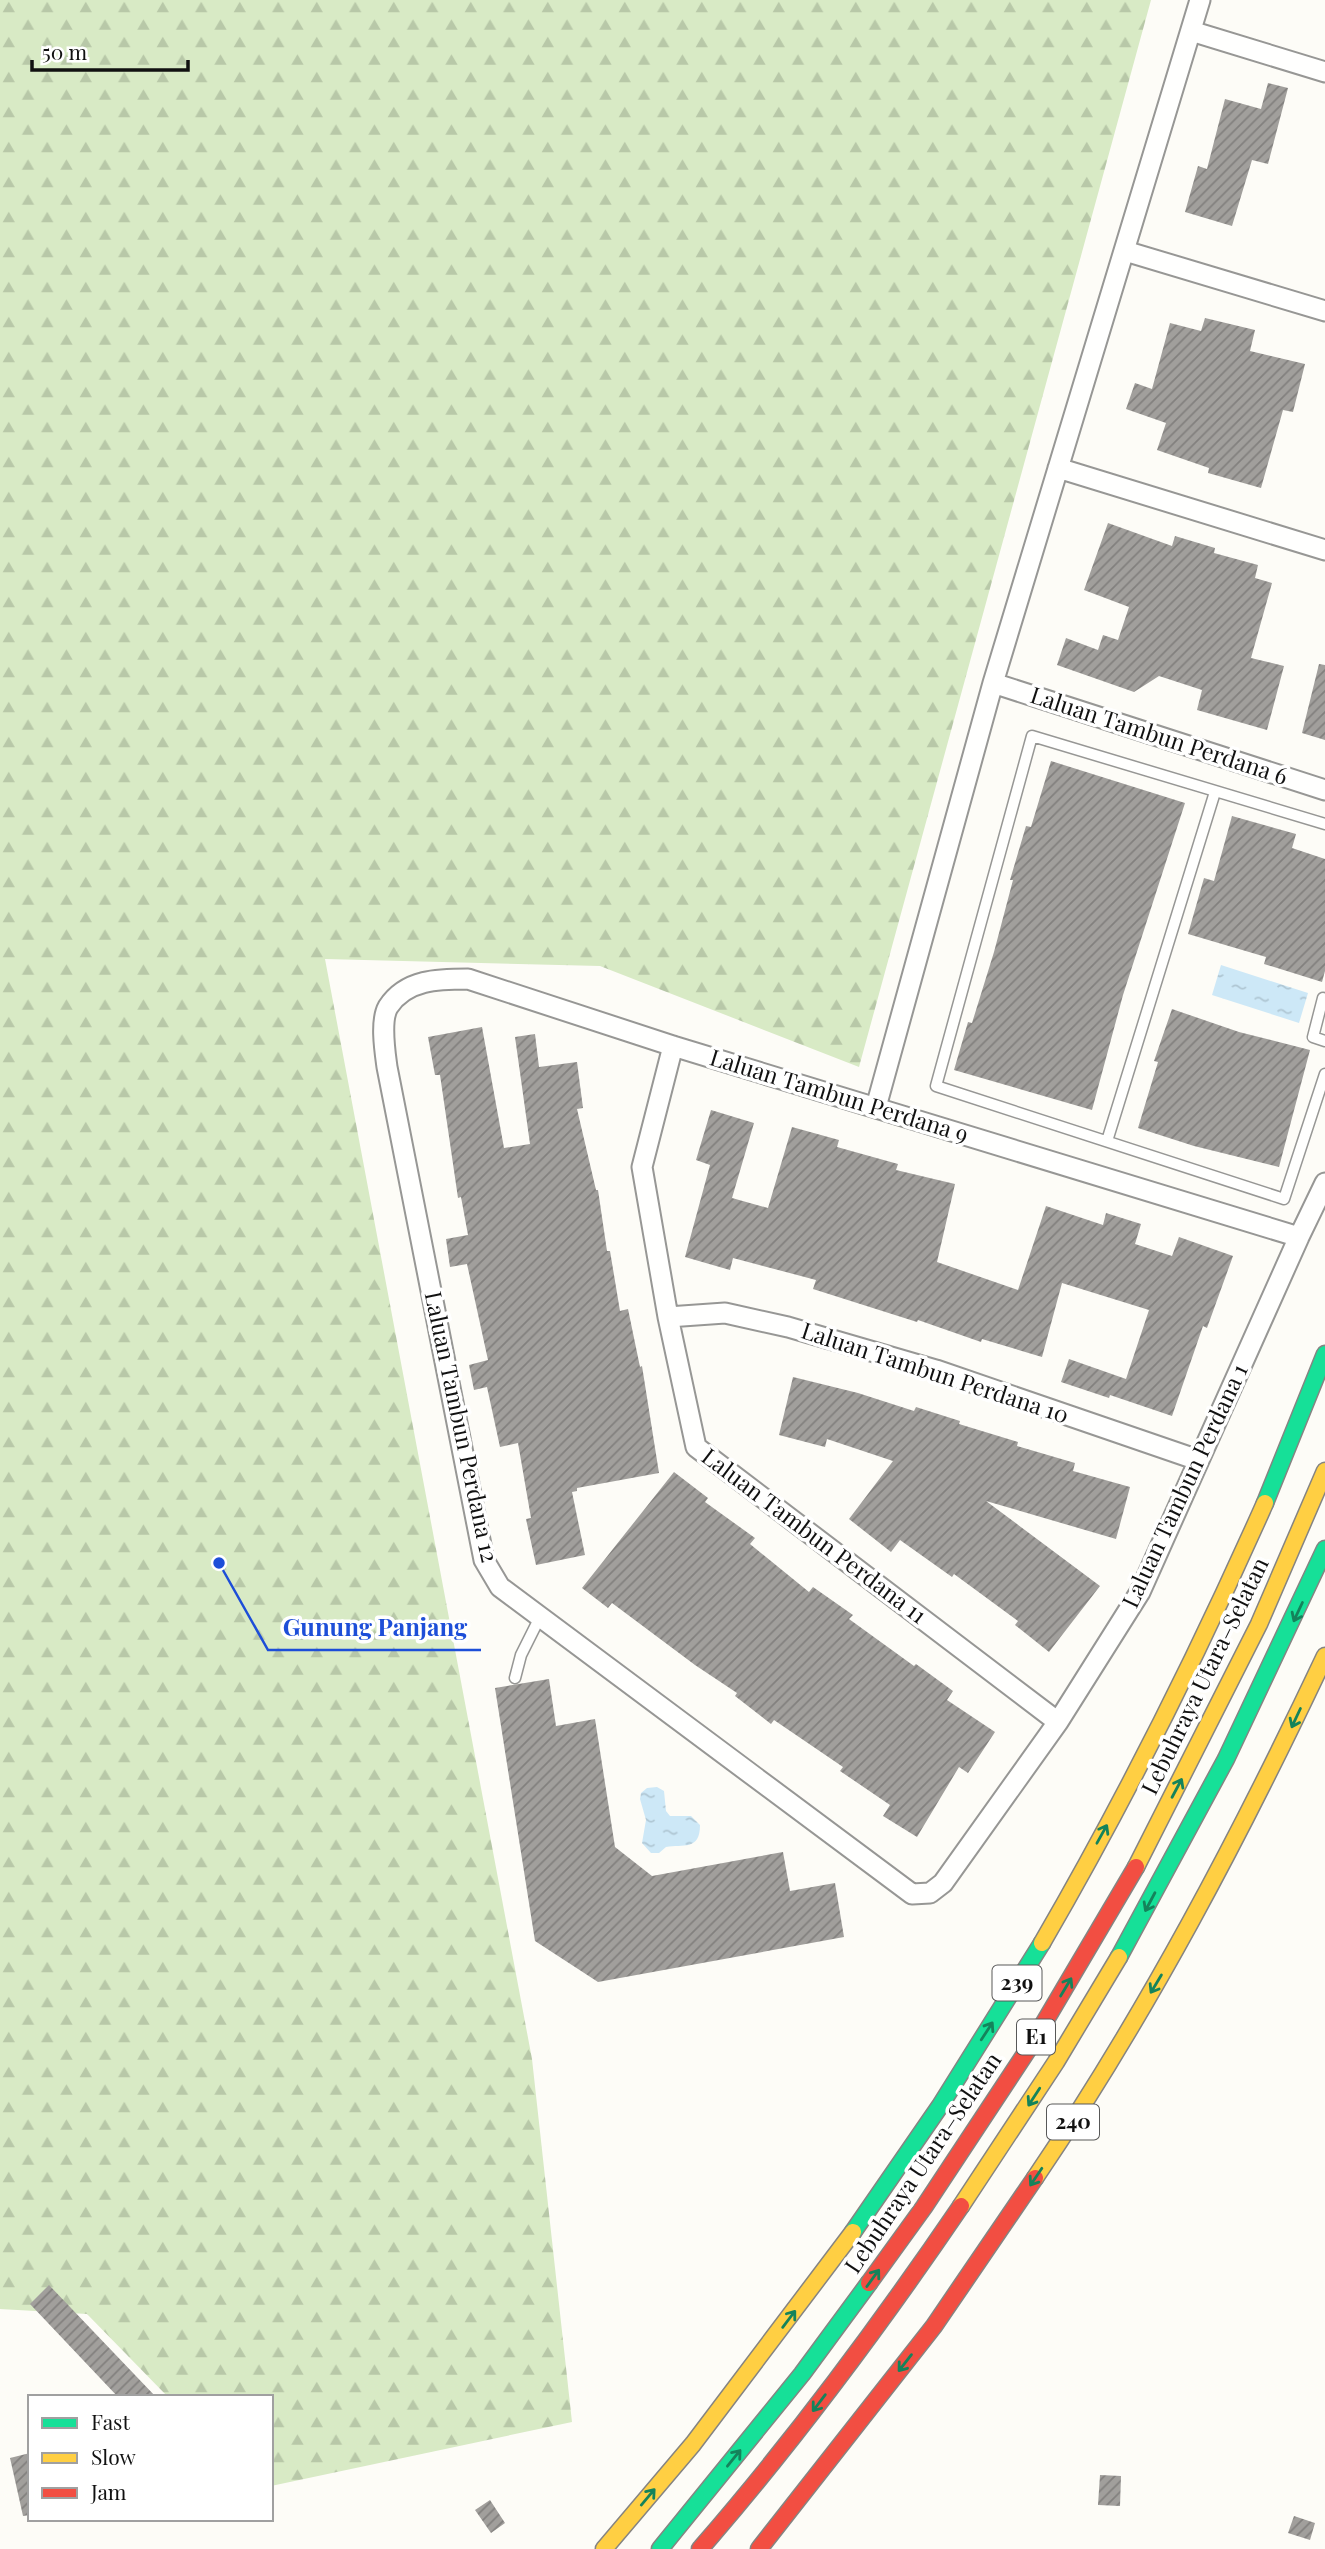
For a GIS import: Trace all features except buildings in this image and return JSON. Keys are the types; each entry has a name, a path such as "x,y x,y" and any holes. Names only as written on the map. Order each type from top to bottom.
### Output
{"main road":[{"name":"239","path":"604,2549 711,2422 837,2257 924,2130 1041,1947 1154,1741 1220,1605 1294,1439 1325,1354"},
{"name":"Lebuhraya Utara–Selatan","path":"660,2549 802,2374 924,2207 1031,2045 1125,1889 1196,1752 1259,1624 1325,1471"},
{"name":"E1","path":"700,2549 746,2497 906,2286 1064,2052 1212,1788 1257,1698 1325,1549"},
{"name":"240","path":"759,2549 934,2326 1070,2126 1170,1961 1277,1758 1325,1656"}],"street":[{"path":"876,1107 993,683 1200,0"},
{"path":"1191,32 1325,72"},
{"path":"1125,251 1325,311"},
{"path":"1058,468 1325,550"},
{"name":"Laluan Tambun Perdana 6","path":"993,683 1325,790"},
{"name":"Laluan Tambun Perdana 9","path":"387,1008 409,987 439,979 468,979 673,1046 1298,1237"},
{"name":"Laluan Tambun Perdana 12","path":"387,1008 383,1037 387,1067 484,1560 500,1587 912,1894"},
{"name":"Laluan Tambun Perdana 11","path":"673,1046 642,1167 668,1317 696,1447 1058,1722"},
{"name":"Laluan Tambun Perdana 1","path":"912,1894 930,1893 943,1883 1058,1722 1140,1592 1298,1237 1325,1183"},
{"name":"Laluan Tambun Perdana 10","path":"668,1317 725,1313 788,1327 936,1370 1198,1460"}],"lane":[{"path":"1325,824 1032,736 936,1086 1284,1199 1325,1074"},
{"path":"1107,1141 1215,792"},
{"path":"1325,999 1323,998 1313,1037 1325,1041"},
{"path":"515,1678 521,1655 540,1617"}],"green space":[{"path":"0,0 1151,0 859,1067 600,966 325,959 532,2059 572,2422 273,2486 273,2395 166,2395 87,2314 0,2309"}],"water":[{"path":"1221,965 1308,993 1299,1023 1212,995"},
{"path":"657,1787 664,1791 666,1811 670,1816 691,1816 700,1825 694,1843 666,1847 659,1853 651,1853 642,1843 646,1820 641,1793 647,1788"}],"traffic: fast":[{"path":"1265,1503 1325,1354"},
{"path":"1119,1957 1226,1759 1325,1549"},
{"path":"853,2232 940,2106 1042,1943"},
{"path":"660,2549 802,2374 869,2283"}],"traffic: slow":[{"path":"1136,1867 1259,1624 1325,1471"},
{"path":"1042,1943 1160,1726 1265,1503"},
{"path":"1035,2178 1154,1988 1260,1790 1325,1656"},
{"path":"961,2206 1056,2062 1119,1957"},
{"path":"604,2549 693,2444 853,2232"}],"traffic: jam":[{"path":"869,2283 924,2207 1031,2045 1136,1867"},
{"path":"759,2549 934,2326 1035,2178"},
{"path":"700,2549 769,2467 835,2382 961,2206"}],"place":[{"name":"Gunung Panjang","path":"219,1563"}]}
